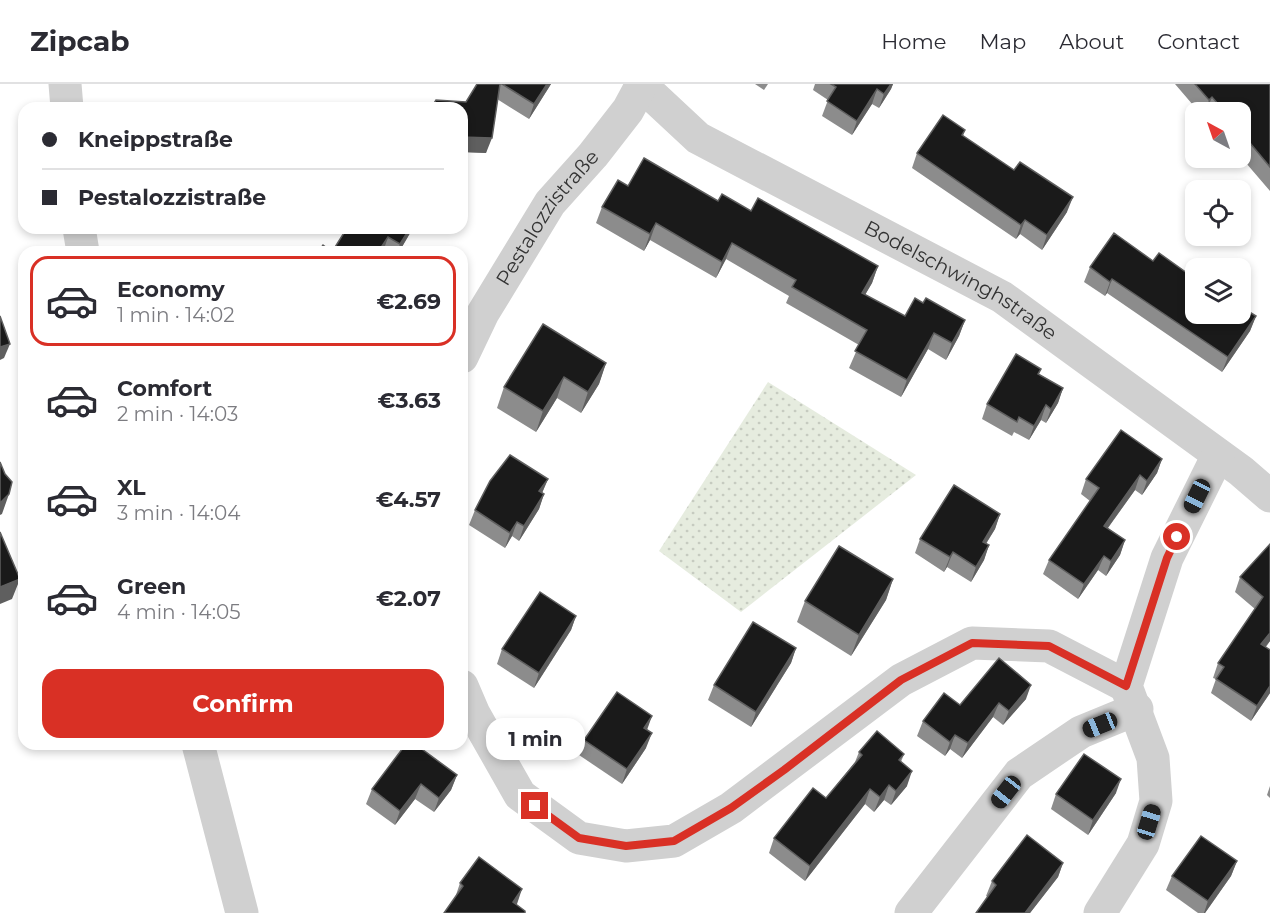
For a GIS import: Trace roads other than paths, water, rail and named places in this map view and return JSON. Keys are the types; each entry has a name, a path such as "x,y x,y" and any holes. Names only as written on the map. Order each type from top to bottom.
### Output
{"street":[{"path":"65,84 66,102"},
{"name":"Pestalozzistraße","path":"468,344 483,313 550,203 593,155 628,110 641,85"},
{"name":"Bodelschwinghstraße","path":"641,85 698,138 1002,297 1218,455 1270,496"},
{"path":"1100,913 1143,844 1155,801 1153,758 1132,698 1167,558 1218,455"},
{"path":"468,700 520,795 579,838 626,846 674,841 731,808 901,680 972,643 1049,646 1132,698"},
{"path":"911,913 1019,774 1132,698"},
{"path":"200,750 242,913"}]}
